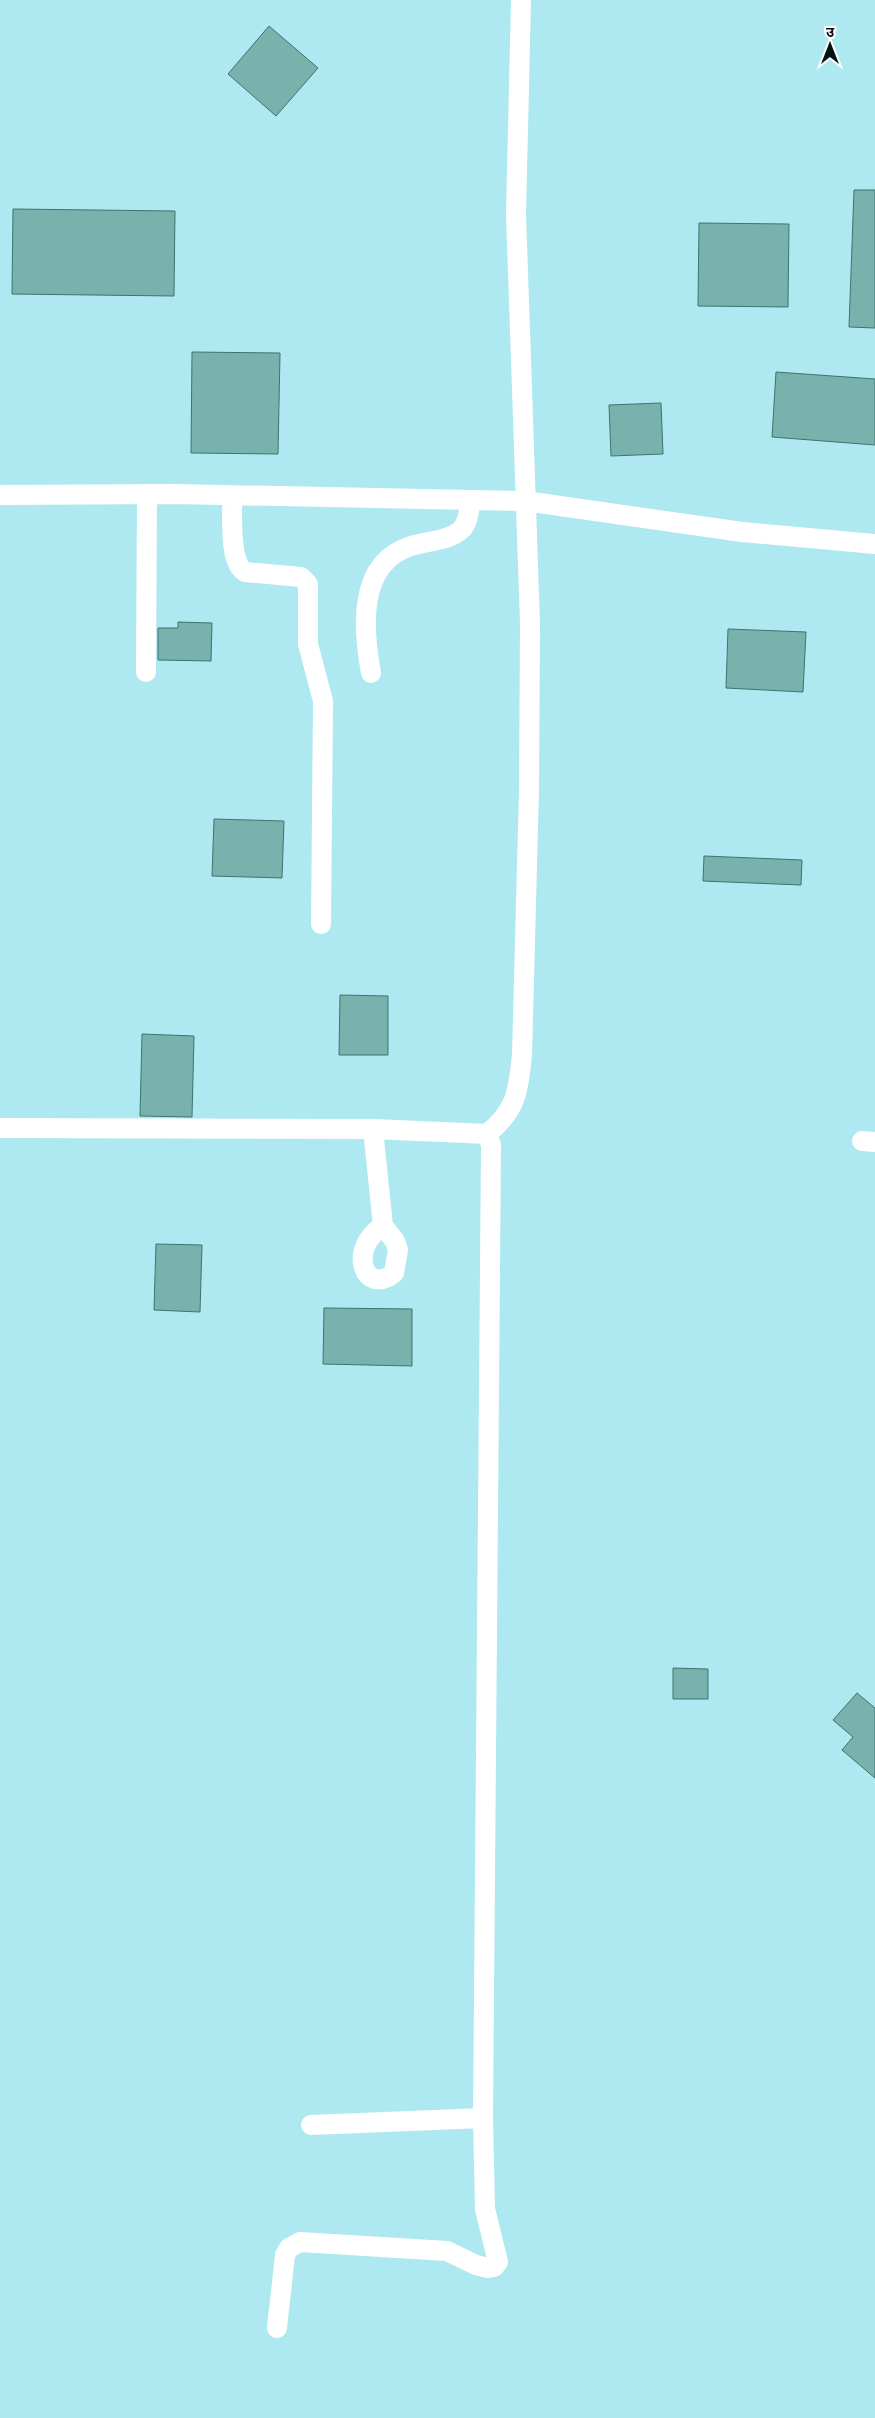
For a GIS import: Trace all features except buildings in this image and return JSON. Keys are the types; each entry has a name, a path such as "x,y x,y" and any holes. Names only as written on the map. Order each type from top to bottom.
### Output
{"street":[{"path":"0,1128 373,1129 487,1134 503,1122 512,1105 518,1084 522,1055 529,789 530,624 516,214 520,0"},
{"path":"0,495 147,494 525,501 742,532 875,544"},
{"path":"146,672 147,494"},
{"path":"232,495 234,556 241,569 245,572 301,577 306,580 309,591 308,644 323,702 321,924"},
{"path":"370,673 364,625 366,603 373,581 383,566 398,552 411,546 447,537 462,529 468,518 471,500"},
{"path":"373,1129 383,1226"},
{"path":"277,2328 285,2255 289,2248 300,2242 447,2251 484,2267 496,2265 498,2256 485,2209 483,2118 490,1145 487,1134"},
{"path":"311,2125 483,2118"}]}
